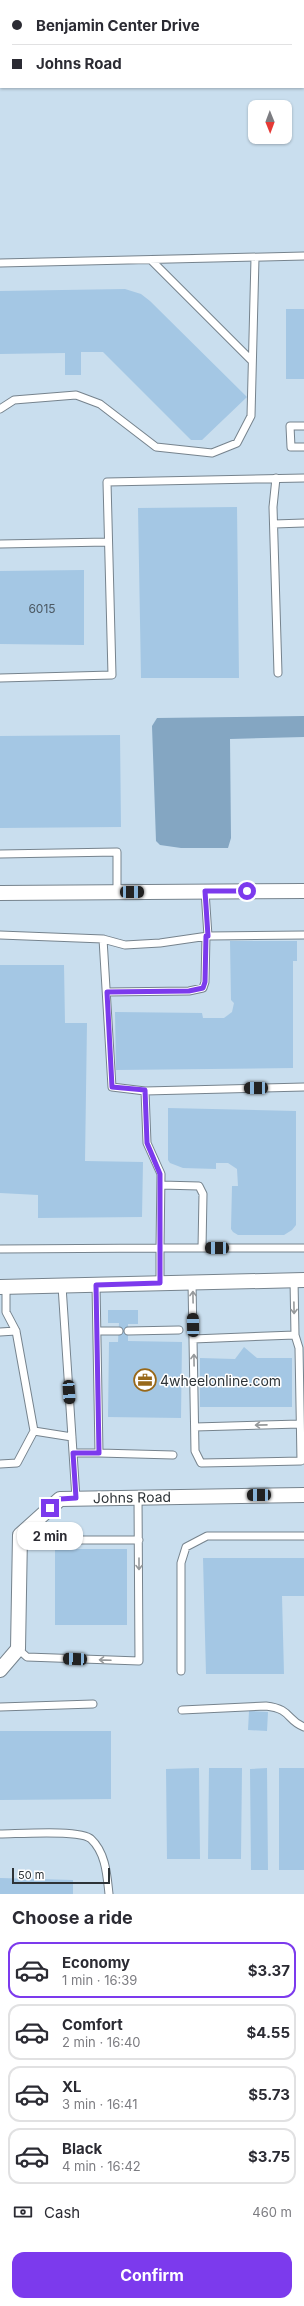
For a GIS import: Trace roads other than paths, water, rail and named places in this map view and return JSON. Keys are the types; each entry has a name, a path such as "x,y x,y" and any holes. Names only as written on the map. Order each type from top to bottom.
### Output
{"street":[{"path":"0,893 304,891"},
{"path":"3,1287 299,1280"},
{"name":"Johns Road","path":"18,1649 20,1535 60,1499 304,1495"},
{"path":"0,1670 18,1649"}],"lane":[{"path":"0,263 152,261 304,256"},
{"path":"0,409 14,400 76,395 100,404 156,447 212,453 238,443 251,416 255,258"},
{"path":"152,261 252,362"},
{"path":"304,426 290,426 290,447 304,447"},
{"path":"276,478 274,524 278,673"},
{"path":"0,678 112,675 107,482 304,478"},
{"path":"274,524 304,523"},
{"path":"0,544 108,542"},
{"path":"0,854 117,852 117,892"},
{"path":"107,992 189,991 203,988 205,982 207,936 205,891"},
{"path":"0,935 104,939 125,945 207,936 304,935"},
{"path":"104,939 112,1087 145,1090 304,1087"},
{"path":"145,1090 147,1143 160,1174 160,1283"},
{"path":"160,1185 199,1186 203,1194 202,1248"},
{"path":"0,1250 304,1248"},
{"path":"192,1283 195,1451 201,1463 300,1461 299,1348 295,1335 299,1280"},
{"path":"96,1285 99,1453"},
{"path":"62,1286 76,1498"},
{"path":"0,1464 16,1463 34,1431 16,1331 6,1312 3,1287"},
{"path":"128,1331 179,1330"},
{"path":"0,1332 16,1331"},
{"path":"97,1331 119,1331"},
{"path":"193,1339 295,1335"},
{"path":"195,1427 300,1424"},
{"path":"34,1431 72,1437"},
{"path":"73,1453 172,1454"},
{"path":"18,1649 27,1657 139,1661 138,1497"},
{"path":"181,1671 181,1563 186,1547 206,1536 304,1536"},
{"path":"64,1540 139,1540"},
{"path":"0,1707 93,1704"},
{"path":"182,1710 266,1706 277,1707 284,1710 299,1725 304,1727"},
{"path":"0,1834 76,1834 90,1838 98,1848 105,1865 109,1894"}],"water":[{"path":"304,716 304,737 230,739 231,838 228,848 181,848 160,845 156,841 152,726 157,718"}],"place":[{"name":"4wheelonline.com","path":"145,1380"}]}
